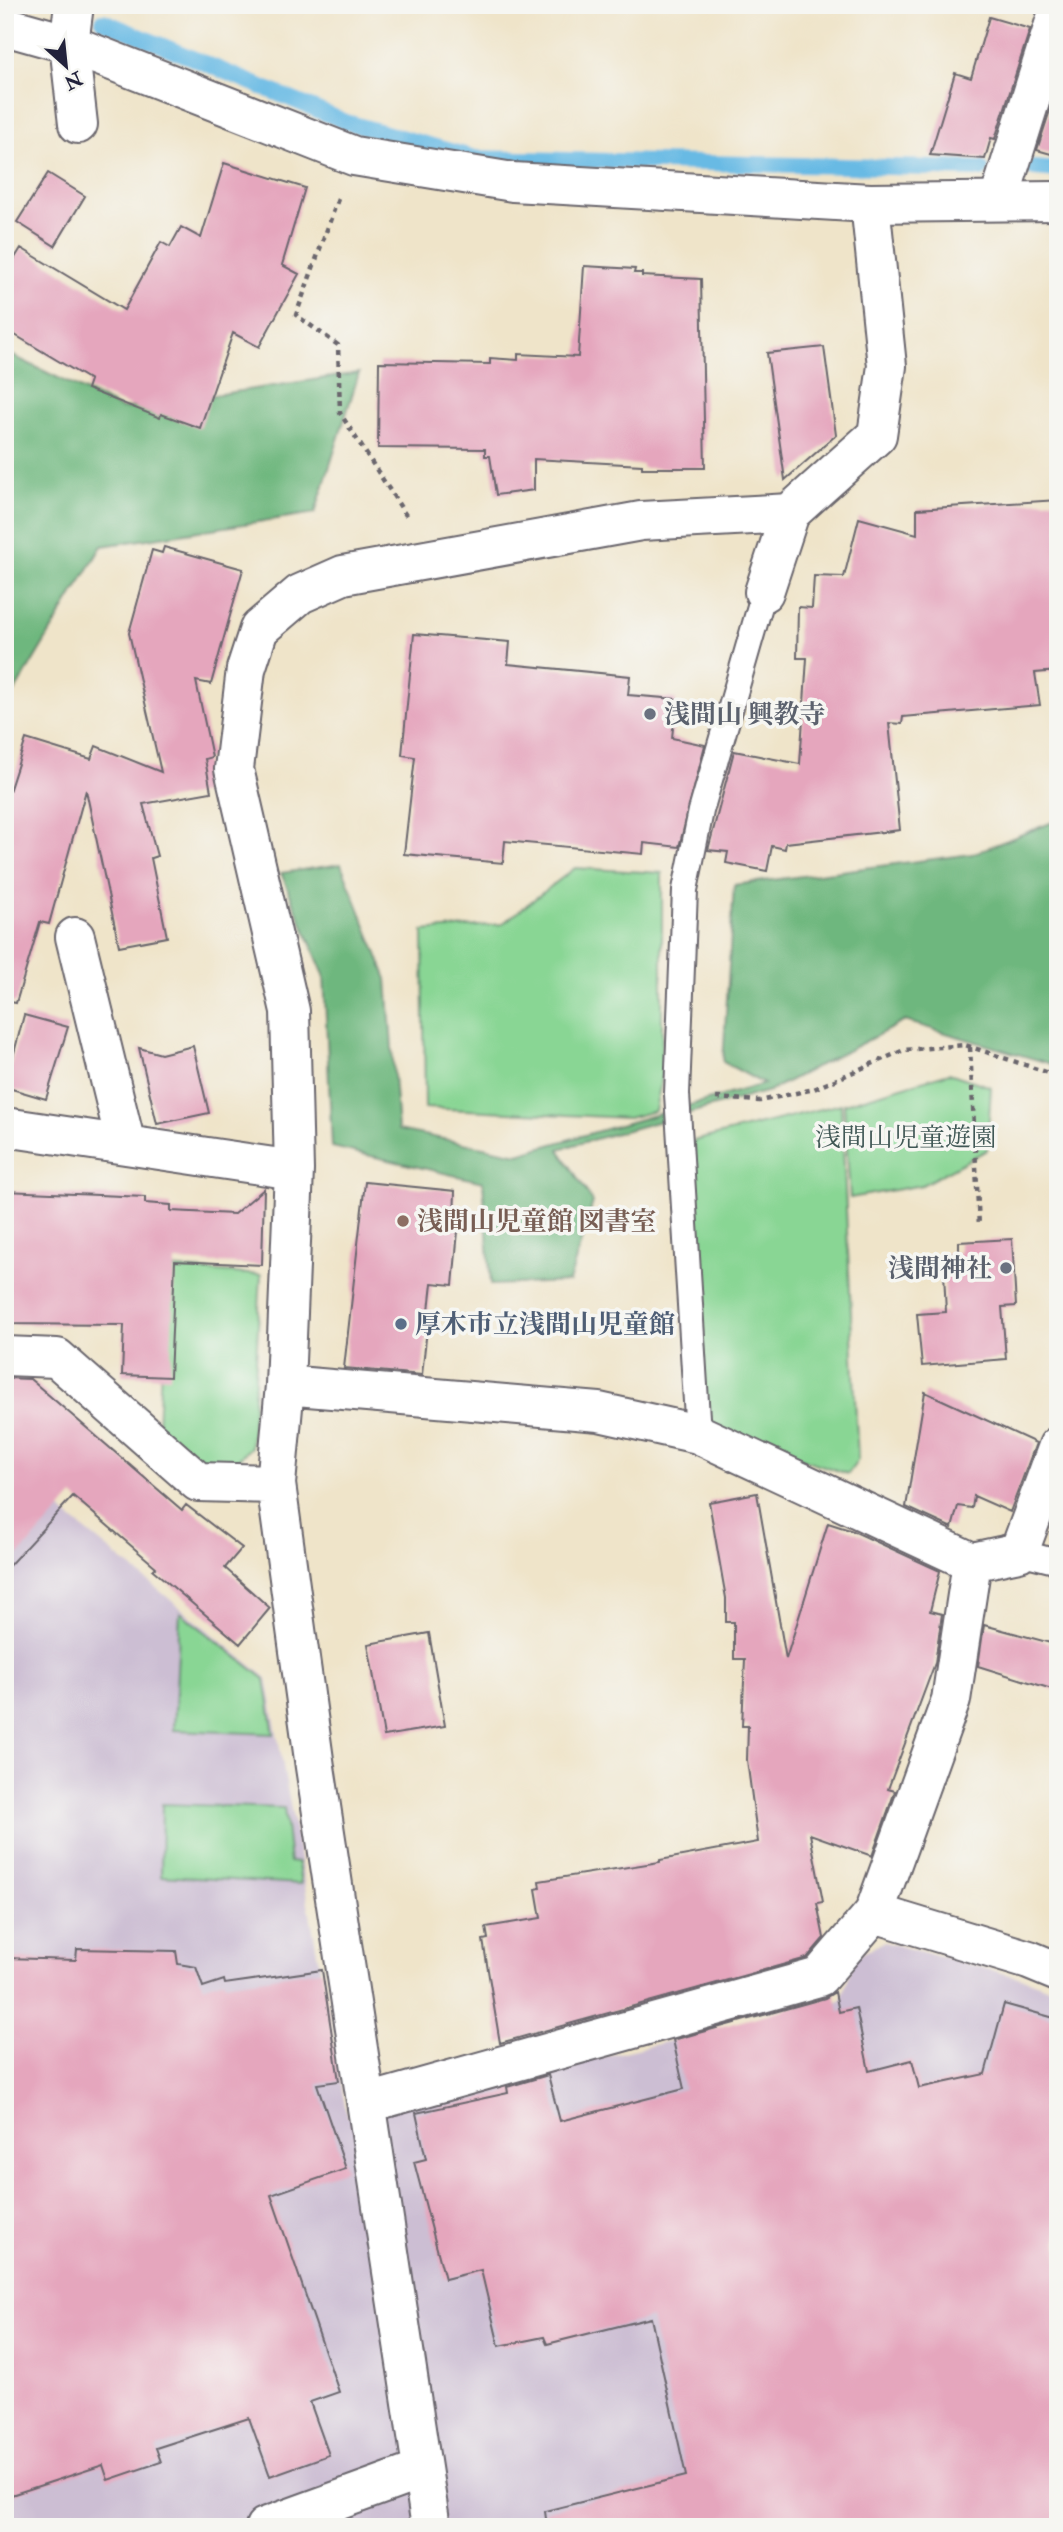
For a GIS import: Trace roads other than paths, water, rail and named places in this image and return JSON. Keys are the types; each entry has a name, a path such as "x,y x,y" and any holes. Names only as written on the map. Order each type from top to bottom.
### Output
{"street":[{"path":"74,5 69,44 78,124"},
{"path":"999,200 1058,12"},
{"path":"5,26 69,44 355,156 513,182 870,203 1058,201"},
{"path":"764,592 790,513 877,435 887,366 870,203"},
{"path":"431,2527 315,1768 276,1484 285,1385 294,1170 289,1011 234,769 246,669 260,629 300,594 343,575 641,521 790,513"},
{"path":"75,937 126,1145"},
{"path":"5,1127 294,1170"},
{"path":"5,1356 57,1359 198,1482 276,1484"},
{"path":"285,1385 599,1412 698,1434 972,1562 1019,1552 1058,1446"},
{"path":"368,2103 819,1977 874,1913 951,1700 972,1562"},
{"path":"874,1913 1029,1960 1058,1972"},
{"path":"265,2527 422,2470"}],"lane":[{"path":"698,1434 677,1094 685,890 701,811 764,592"},
{"path":"1019,1552 1058,1562"}],"waterway":[{"path":"103,21 346,122 475,158 981,169"},
{"path":"1034,168 1058,170"}],"place":[{"name":"浅間山 興教寺","path":"650,714"},
{"name":"浅間山児童館 図書室","path":"403,1221"},
{"name":"浅間神社","path":"1006,1268"},
{"name":"厚木市立浅間山児童館","path":"401,1324"}],"park label":[{"name":"浅間山児童遊園","path":"906,1137"}]}
